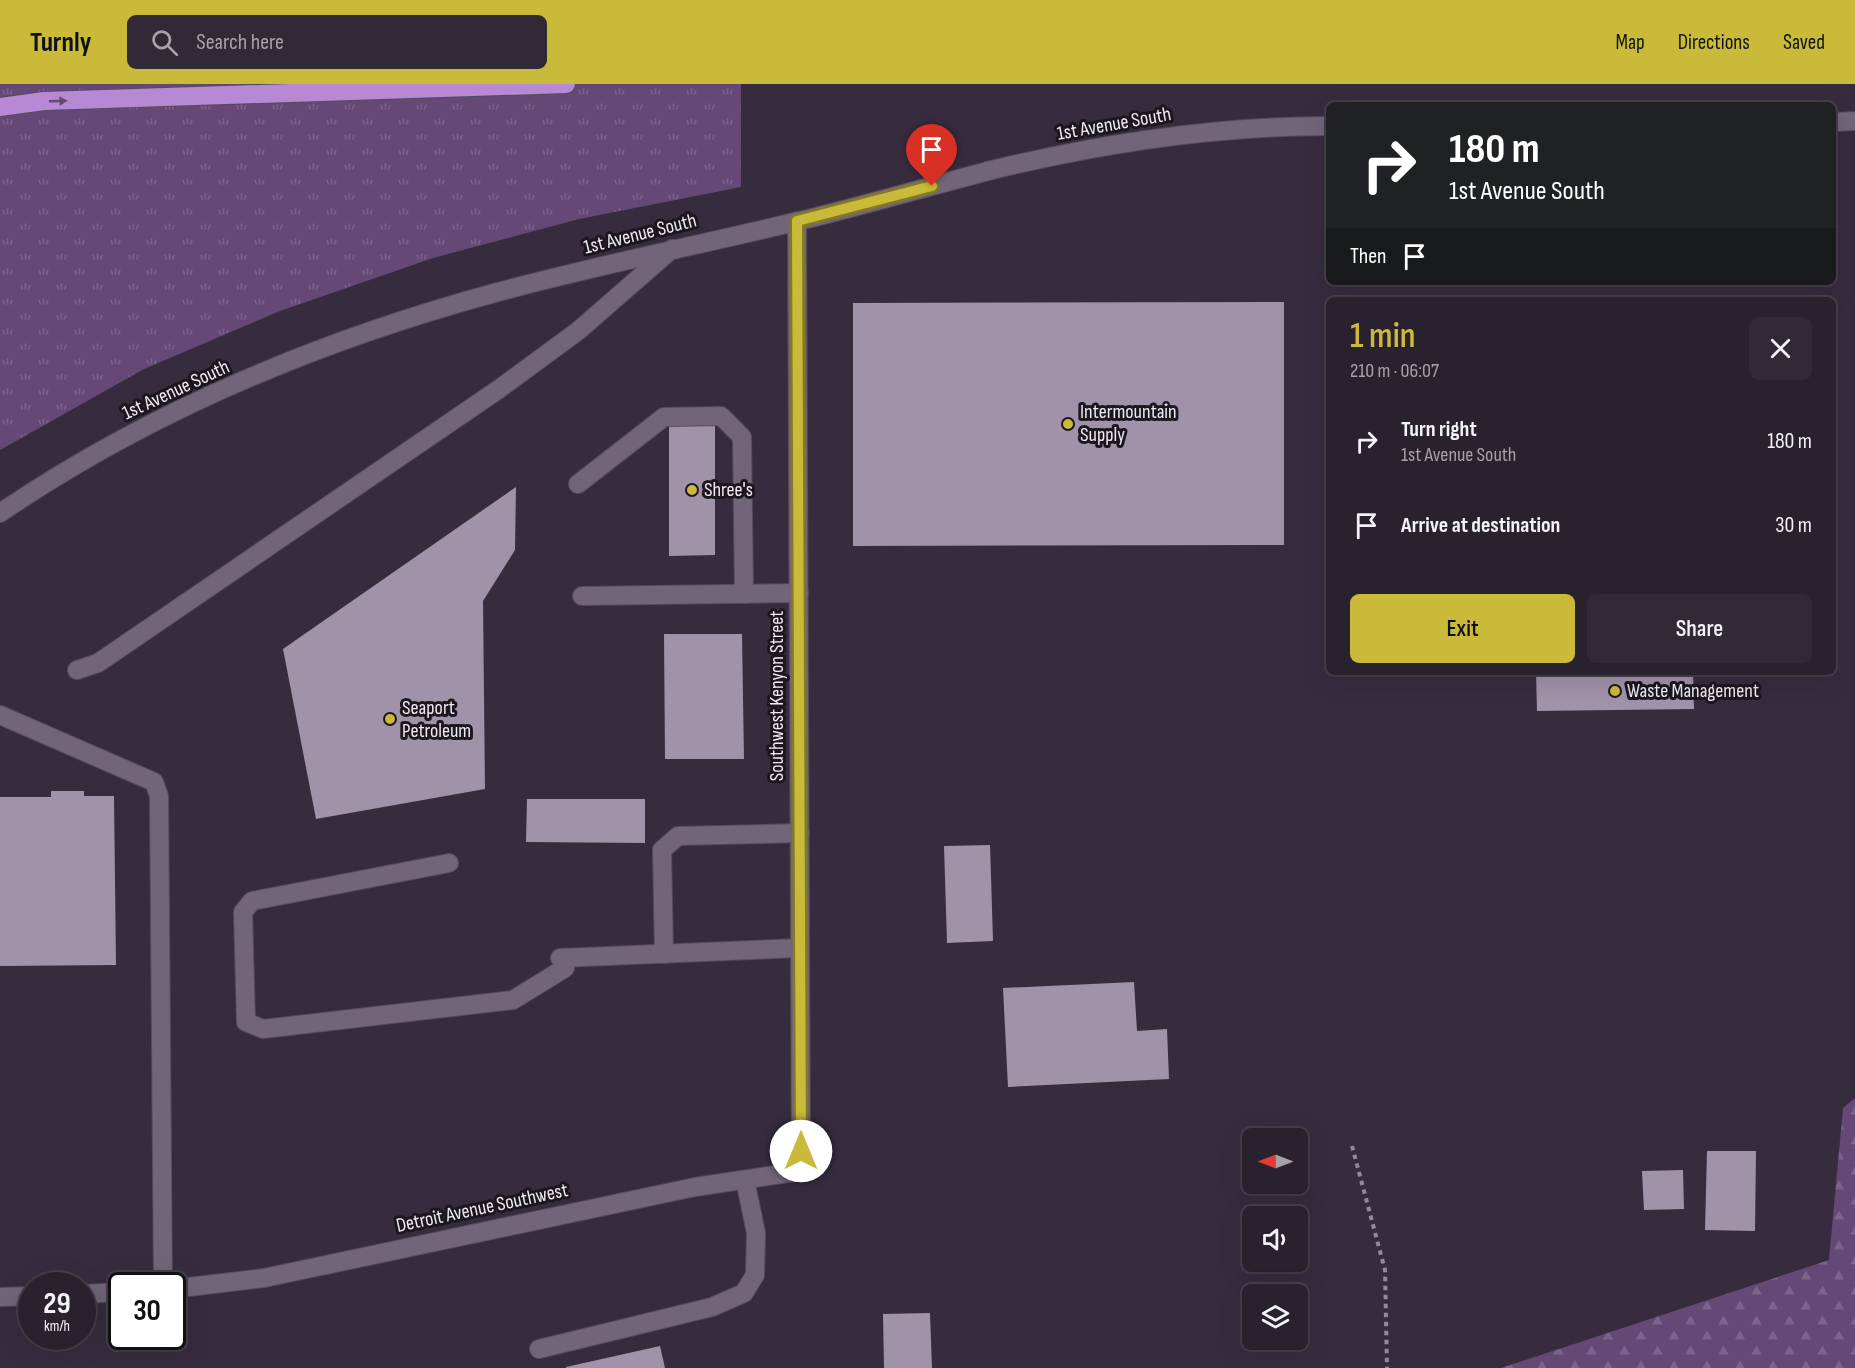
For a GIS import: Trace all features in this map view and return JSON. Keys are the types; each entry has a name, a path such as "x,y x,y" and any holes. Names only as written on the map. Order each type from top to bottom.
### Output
{"highway":[{"path":"0,106 44,101 566,84"}],"street":[{"path":"1836,122 1855,121"},
{"name":"1st Avenue South","path":"0,513 105,449 192,405 289,362 390,326 496,293 672,249 797,221 1000,168 1206,131 1326,126"},
{"name":"Southwest Kenyon Street","path":"797,221 801,1171"},
{"path":"77,670 108,656 499,389 578,331 672,249"},
{"path":"578,484 664,417 721,416 742,437 744,594"},
{"path":"582,596 799,593"},
{"path":"0,715 154,782 159,796 163,1272"},
{"path":"664,954 662,850 678,836 800,832"},
{"path":"449,863 252,901 243,912 246,1022 263,1029 513,1000 562,963 664,954 800,948"},
{"name":"Detroit Avenue Southwest","path":"186,1287 264,1278 695,1187 801,1171"},
{"path":"539,1349 712,1307 744,1293 755,1275 756,1233 745,1180"},
{"path":"0,1297 18,1296"}],"path":[{"path":"1352,1146 1385,1270 1387,1368"}],"green space":[{"path":"0,84 741,84 741,187 579,219 433,258 280,311 144,369 0,450"},
{"path":"1855,1098 1855,1368 1501,1368 1829,1260 1843,1108"}],"building":[{"name":"Intermountain Supply","path":"1284,302 1284,545 853,546 853,303"},
{"name":"Shree's","path":"669,424 715,424 715,555 669,556"},
{"name":"Seaport Petroleum","path":"516,487 515,550 483,601 485,789 316,819 283,649"},
{"path":"664,634 742,634 744,759 665,759"},
{"name":"Waste Management","path":"1536,675 1693,675 1694,709 1537,711"},
{"path":"51,791 84,791 84,796 114,796 116,965 0,966 0,797 51,797"},
{"path":"527,799 645,799 645,843 526,842"},
{"path":"990,845 993,941 947,943 944,846"},
{"path":"1134,982 1137,1031 1167,1029 1169,1079 1008,1087 1003,988"},
{"path":"1707,1151 1756,1151 1755,1231 1705,1230"},
{"path":"1683,1170 1684,1209 1644,1210 1642,1171"},
{"path":"930,1313 932,1368 884,1368 883,1314"},
{"path":"660,1346 665,1368 566,1368 566,1367"}],"place":[{"name":"Intermountain Supply","path":"1068,424"},
{"name":"Shree's","path":"692,490"},
{"name":"Waste Management","path":"1615,691"},
{"name":"Seaport Petroleum","path":"390,719"}],"route":[{"path":"801,1151 797,221 932,186"}]}
